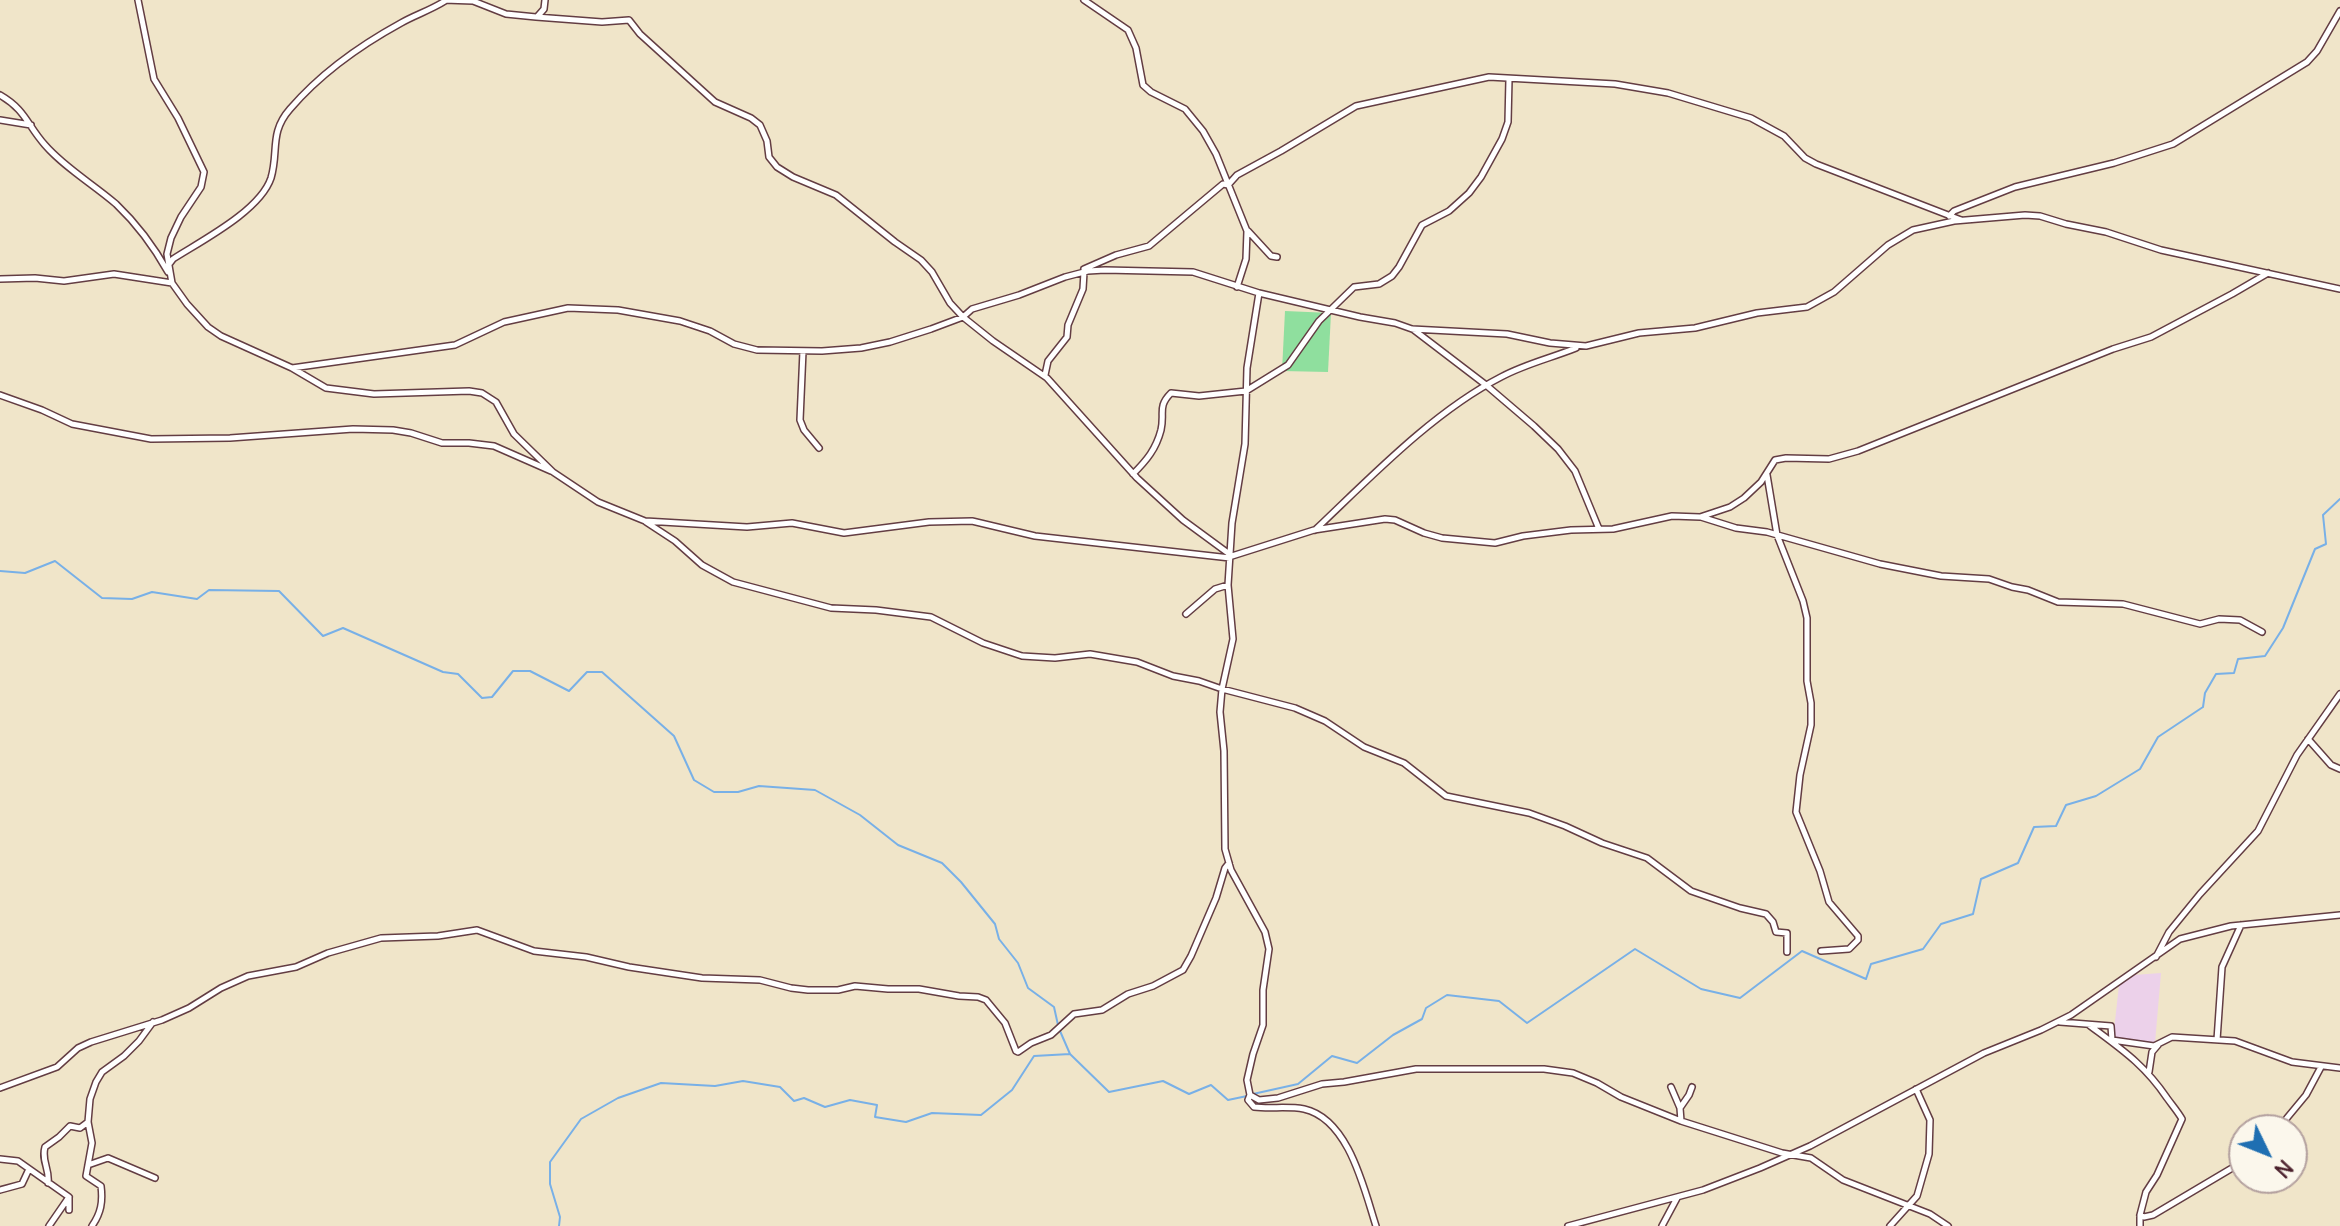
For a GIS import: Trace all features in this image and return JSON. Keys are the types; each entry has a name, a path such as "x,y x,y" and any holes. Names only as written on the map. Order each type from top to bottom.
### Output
{"street":[{"path":"138,0 154,79 178,118 204,172 201,187 181,217 167,254 172,283 187,304 214,331 292,368 326,388 374,394 482,393 496,402 514,434 553,472"},
{"path":"169,264 243,212 263,193 270,179 278,125 318,79 387,31 445,0 473,1 506,14 602,22 625,20 632,22 640,34 715,102 760,125 770,159 777,167 836,195 921,260 963,317 1046,377 1133,474 1183,520 1231,557"},
{"path":"536,17 544,9 545,0"},
{"path":"1084,0 1128,30 1136,48 1143,85 1189,113 1216,154 1247,231 1271,256 1277,257"},
{"path":"1949,216 1954,211 2015,187 2134,157 2184,139 2307,62 2317,51 2340,11"},
{"path":"1228,185 1237,175 1356,106 1483,77 1523,78 1615,84 1660,91 1748,116 1784,136 1810,161 1966,221"},
{"path":"1133,474 1153,452 1161,428 1162,404 1171,393 1199,396 1246,391 1288,365 1319,321 1356,285 1379,284 1392,276 1422,225 1449,211 1475,186 1502,139 1508,122 1509,79"},
{"path":"0,95 21,110 50,150 133,221 169,273"},
{"path":"0,120 32,125"},
{"path":"1072,275 1116,255 1146,248 1223,184 1228,185"},
{"path":"1314,530 1412,440 1486,385 1512,371 1582,346 1639,333 1707,325 1757,313 1807,307 1834,292 1903,235 1931,225 2016,215 2040,216 2106,232 2161,250 2340,289"},
{"path":"1237,287 1245,263 1247,231"},
{"path":"292,368 455,345 504,322 568,308 618,310 680,321 746,348 766,352 861,348 890,342 963,317 972,309 1084,272 1184,271 1259,293 1412,329 1507,334 1582,346"},
{"path":"1046,377 1048,361 1067,337 1068,325 1083,289 1084,272"},
{"path":"1700,517 1737,503 1755,488 1773,462 1781,458 1829,459 1858,451 2113,349 2143,341 2269,272"},
{"path":"0,279 64,281 114,274 172,283"},
{"path":"1259,293 1246,391 1245,444 1232,515 1228,585 1233,639 1220,712 1224,751 1224,837 1229,863 1265,932 1269,949 1263,990 1263,1025 1247,1080 1248,1100 1254,1107 1300,1109 1314,1113 1338,1134 1357,1165 1376,1226"},
{"path":"1412,329 1534,426 1571,465 1600,530"},
{"path":"803,351 800,420 819,448"},
{"path":"0,395 72,424 151,439 230,438 353,429 393,430 439,443 494,446 553,472 598,502 645,521 675,541 702,565 733,582 831,608 931,617 983,643 1022,656 1055,658 1090,654 1145,664 1173,676 1295,708 1322,720 1360,745 1404,763 1446,796 1529,813 1565,826 1602,843 1650,859 1687,889 1768,916 1776,932 1787,933 1787,952"},
{"path":"1767,473 1777,535 1807,618 1806,673 1811,725 1796,812 1829,902 1858,936 1849,949 1821,951"},
{"path":"645,521 747,527 792,523 844,533 929,522 972,521 1035,536 1231,557 1314,530 1390,519 1442,538 1495,543 1523,536 1613,529 1672,516 1700,517 1880,564 1941,576 1984,578 2058,602 2123,604 2200,624 2219,619 2240,620 2262,632"},
{"path":"1186,614 1215,589 1228,585"},
{"path":"2156,958 2164,938 2182,915 2258,831 2308,739 2340,694"},
{"path":"2308,739 2331,765 2340,769"},
{"path":"0,1088 57,1067 78,1048 91,1042 189,1008 234,981 296,967 337,950 387,936 438,936 477,930 534,951 702,978 760,980 808,990 831,991 855,986 919,989 978,997 986,1000 1005,1023 1017,1053 1051,1035 1074,1014 1102,1010 1128,994 1153,986 1183,970 1204,928 1229,863"},
{"path":"1568,1226 1703,1190 1790,1155 1996,1048 2059,1022 2186,937 2241,925 2340,915"},
{"path":"2217,1040 2222,967 2241,925"},
{"path":"92,1226 100,1214 103,1196 99,1184 86,1177 92,1143 88,1122 91,1094 100,1075 127,1053 153,1022"},
{"path":"2059,1022 2111,1026 2112,1040 2158,1045"},
{"path":"2089,1025 2149,1072 2182,1121 2147,1190 2140,1226"},
{"path":"2149,1072 2152,1052 2172,1037 2242,1042 2283,1060 2340,1068"},
{"path":"2290,1114 2306,1095 2321,1067"},
{"path":"1250,1095 1259,1100 1278,1098 1322,1084 1416,1069 1544,1069 1583,1076 1621,1097 1681,1121 1790,1155 1811,1158 1843,1180 1930,1214 1948,1226"},
{"path":"1671,1087 1680,1108 1681,1121"},
{"path":"1680,1108 1692,1087"},
{"path":"1890,1226 1909,1207 1919,1191 1930,1144 1930,1120 1916,1089"},
{"path":"48,1184 45,1147 70,1126 80,1128 88,1122"},
{"path":"88,1165 108,1158 155,1178"},
{"path":"0,1159 18,1161 69,1197"},
{"path":"0,1190 22,1184 29,1169"},
{"path":"2140,1215 2153,1215 2228,1170"},
{"path":"69,1197 69,1210"},
{"path":"49,1226 69,1197"},
{"path":"1662,1226 1677,1197"}],"shaded area":[{"path":"2161,973 2155,1043 2113,1039 2120,976"}],"green space":[{"path":"1285,311 1331,313 1328,372 1282,371"}],"waterway":[{"path":"1253,1094 1298,1084 1332,1056 1357,1063 1393,1035 1422,1019 1426,1008 1447,995 1499,1001 1527,1023 1635,949 1701,989 1740,998 1802,951 1866,979 1871,964 1923,949 1941,924 1973,914 1981,879 2018,863 2034,827 2056,826 2066,805 2096,796 2140,769 2158,737 2203,707 2205,693 2216,674 2234,673 2238,659 2265,656 2283,628 2315,549 2326,544 2323,515 2340,499"},
{"path":"0,571 25,573 55,561 102,598 132,599 152,592 197,599 209,590 279,591 323,636 343,628 443,672 458,674 482,698 492,697 513,671 530,671 569,691 587,672 602,672 674,736 694,780 714,792 738,792 759,786 815,790 860,815 898,845 942,863 995,924 999,939 1018,963 1028,988 1054,1007 1058,1025"},
{"path":"1060,1031 1070,1054"},
{"path":"559,1226 560,1217 550,1184 550,1162 581,1119 618,1098 661,1083 715,1086 743,1081 780,1087 794,1101 804,1098 825,1107 850,1100 877,1105 875,1117 906,1122 932,1113 981,1115 1012,1090 1034,1056 1070,1054 1109,1092 1163,1081 1189,1094 1211,1085 1228,1100 1247,1096"}]}
